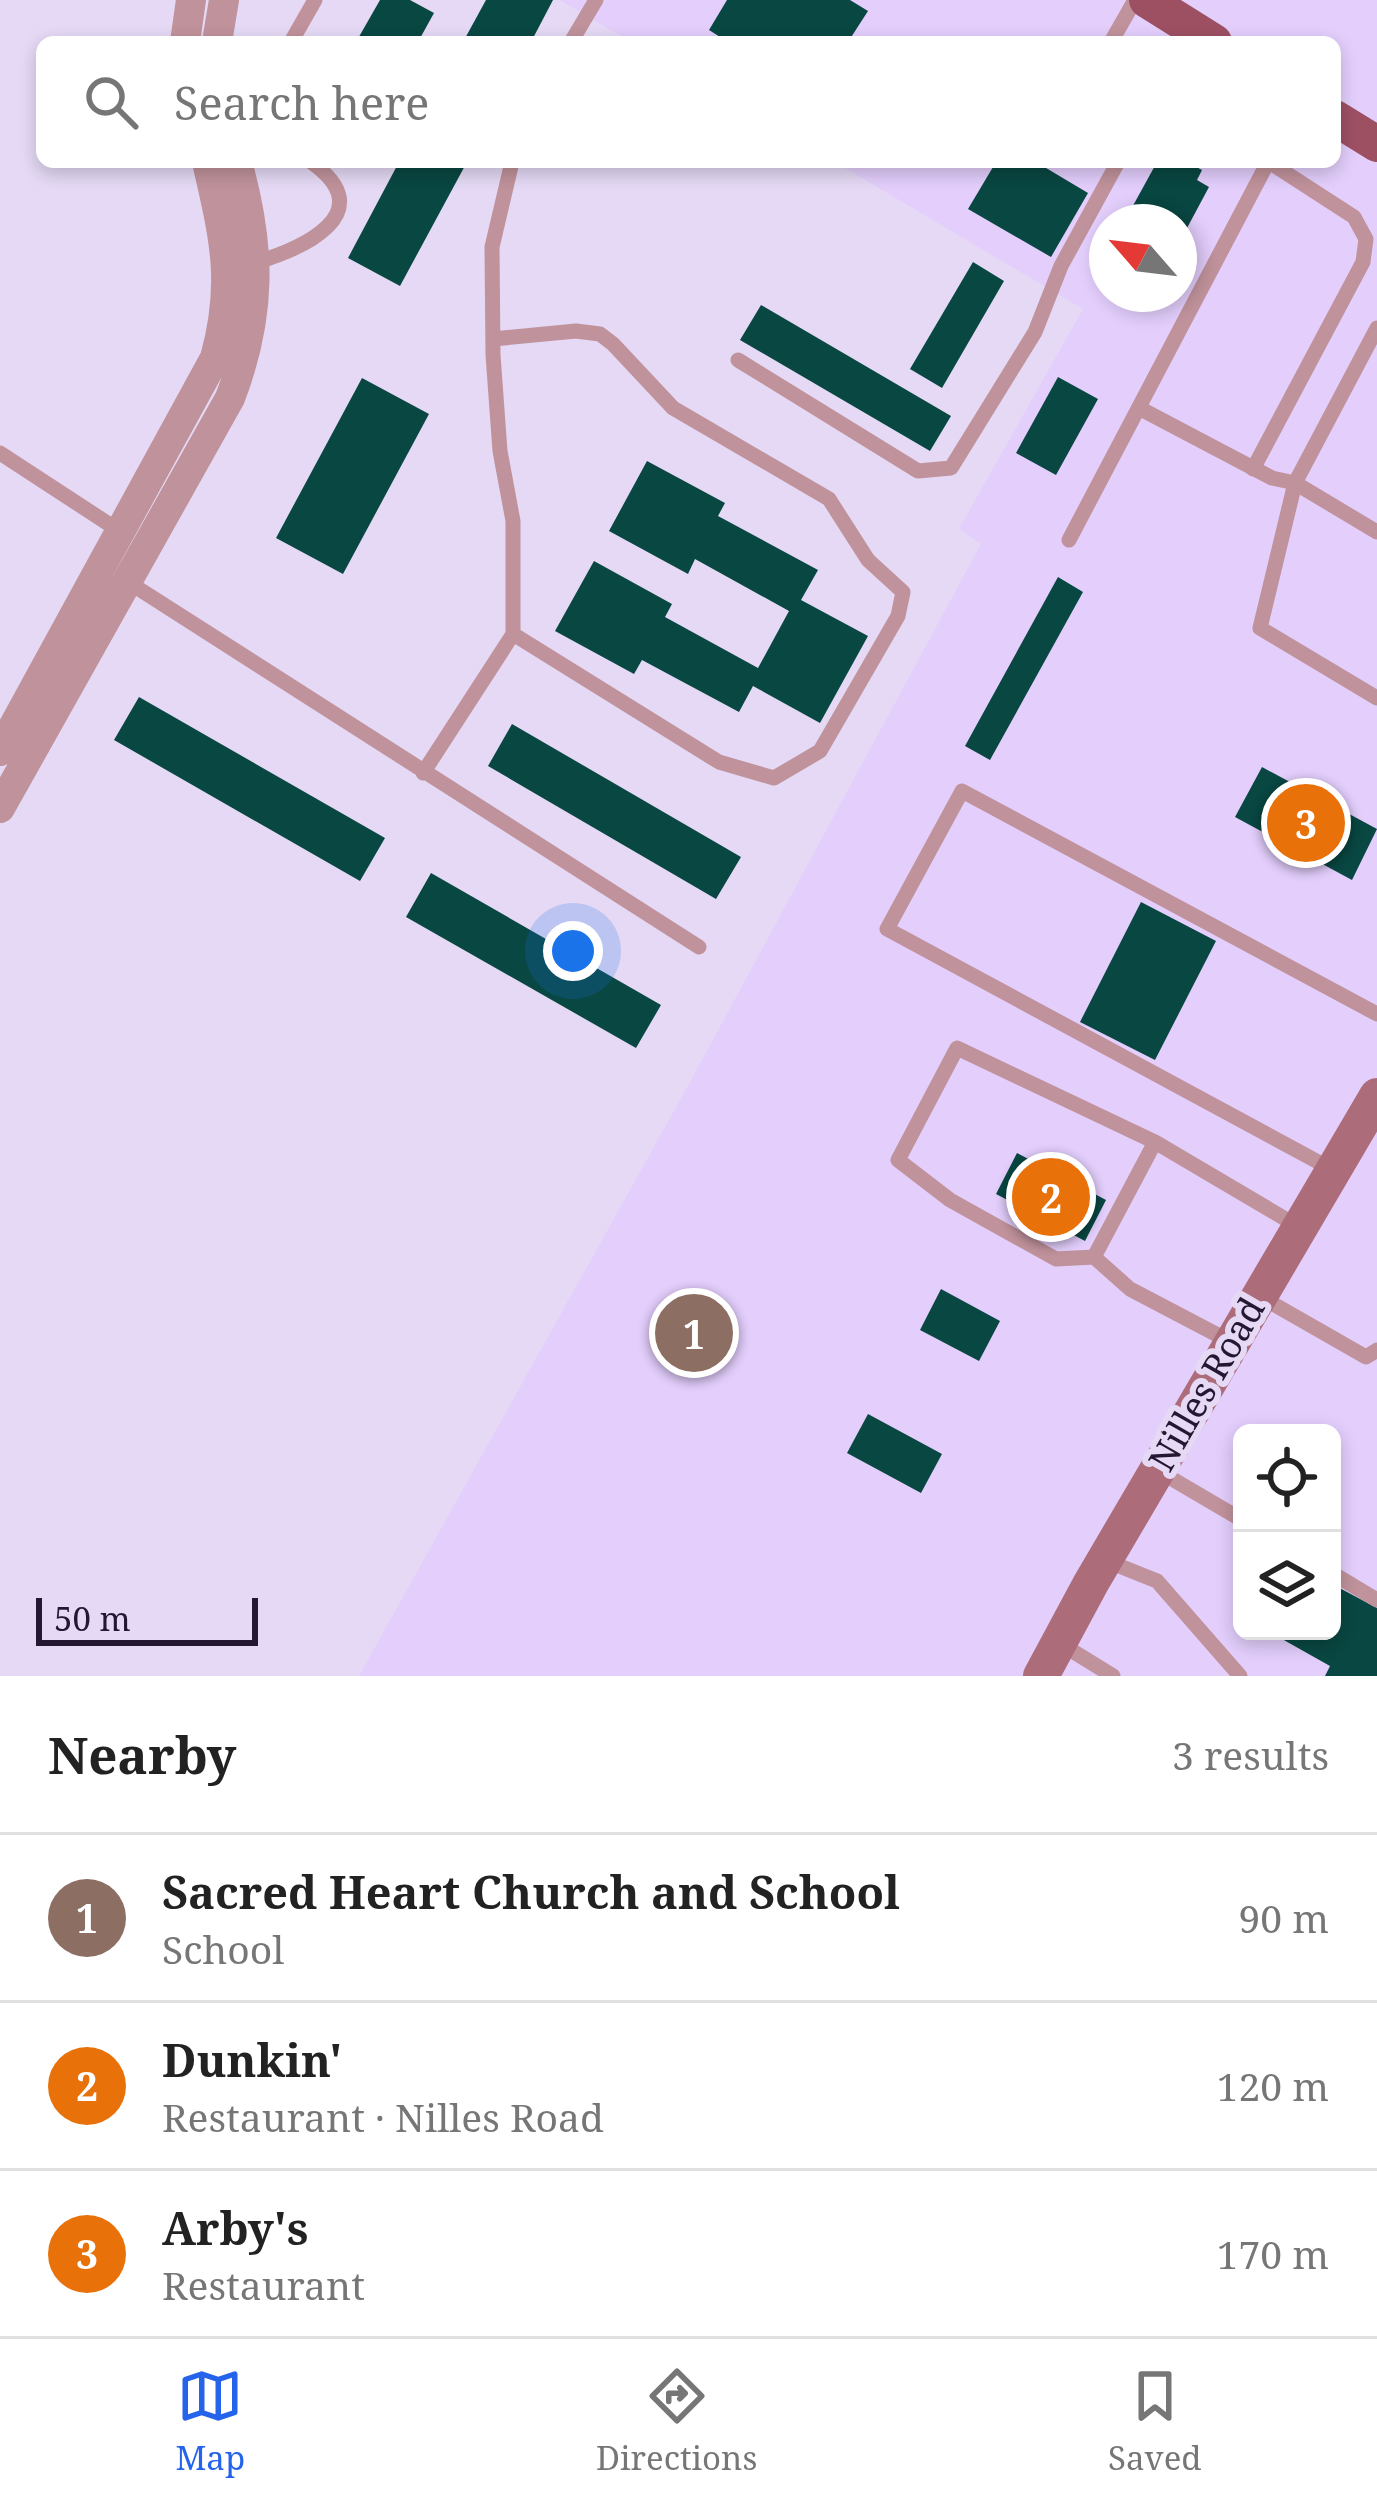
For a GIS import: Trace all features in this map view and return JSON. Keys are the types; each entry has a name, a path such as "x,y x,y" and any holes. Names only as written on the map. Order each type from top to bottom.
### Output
{"main road":[{"path":"1147,0 1196,36"},
{"path":"1341,122 1377,144"}],"street":[{"path":"186,36 191,0"},
{"path":"218,36 224,0"},
{"path":"209,168 241,265"},
{"path":"0,808 134,541 215,358 241,265 250,207 239,168"},
{"path":"0,751 116,574"},
{"name":"Nilles Road","path":"1041,1676 1258,1295 1333,1170 1372,1116"}],"lane":[{"path":"295,36 315,0"},
{"path":"575,36 596,0"},
{"path":"1114,36 1135,0"},
{"path":"241,265 293,252 332,225 336,189 319,168"},
{"path":"423,773 513,634 513,521 500,451 492,247 511,168"},
{"path":"738,360 918,471 951,468 1035,332 1061,266 1110,168"},
{"path":"1069,540 1266,168"},
{"path":"1253,469 1364,262 1366,239 1354,218 1278,168"},
{"path":"1377,328 1295,483 1260,628 1377,698"},
{"path":"493,339 576,331 600,334 673,408 829,499 868,560 903,592 898,616 820,751 774,778 719,761 513,634"},
{"path":"1139,408 1253,469 1295,483 1377,532"},
{"path":"0,453 134,541"},
{"path":"116,574 699,946"},
{"path":"1333,1170 887,929 962,791 1377,1014"},
{"path":"1231,1342 1130,1288 1094,1257 1056,1258 950,1200 898,1160 957,1048 1155,1142 1299,1227"},
{"path":"1094,1257 1155,1142"},
{"path":"1258,1295 1366,1357 1377,1350"},
{"path":"1156,1470 1233,1515"},
{"path":"1104,1560 1157,1581 1240,1676"},
{"path":"1341,1579 1377,1600"},
{"path":"1059,1643 1113,1676"}],"shaded area":[{"path":"560,0 1377,0 1377,1676 359,1676 694,1075 981,544 959,529 1083,309 845,168 1341,168 1341,36 621,36"}],"building":[{"path":"380,0 410,0 434,13 421,36 359,36"},
{"path":"486,0 553,0 534,36 466,36"},
{"path":"727,0 850,0 868,11 852,36 718,36 709,30"},
{"path":"396,168 464,168 400,286 348,258"},
{"path":"992,168 1046,168 1088,193 1051,257 968,209"},
{"path":"1154,168 1198,168 1202,170 1197,180 1209,187 1197,209 1197,204 1134,204"},
{"path":"973,262 1004,281 942,388 910,369"},
{"path":"761,305 951,416 930,451 740,340"},
{"path":"1058,377 1098,399 1056,475 1016,453"},
{"path":"362,378 429,414 343,574 276,538"},
{"path":"647,461 725,503 718,516 818,570 801,600 868,636 820,723 753,686 739,712 642,660 634,674 555,631 594,561 672,604 665,617 758,668 789,611 695,559 688,574 609,531"},
{"path":"1058,577 1083,592 990,760 965,746"},
{"path":"139,697 385,838 360,881 114,740"},
{"path":"512,724 741,857 716,899 488,766"},
{"path":"1262,767 1377,829 1352,880 1235,817"},
{"path":"431,873 661,1005 636,1048 406,917"},
{"path":"1141,902 1216,941 1155,1060 1080,1022"},
{"path":"1017,1153 1106,1200 1085,1241 996,1194"},
{"path":"941,1289 1000,1321 979,1361 920,1330"},
{"path":"868,1414 942,1454 921,1493 847,1453"},
{"path":"1341,1589 1377,1608 1377,1676 1325,1676 1330,1666 1284,1640 1341,1640"}],"place":[{"name":"Arby's","path":"1306,823"},
{"name":"Dunkin'","path":"1051,1197"},
{"name":"Sacred Heart Church and School","path":"694,1333"}]}
